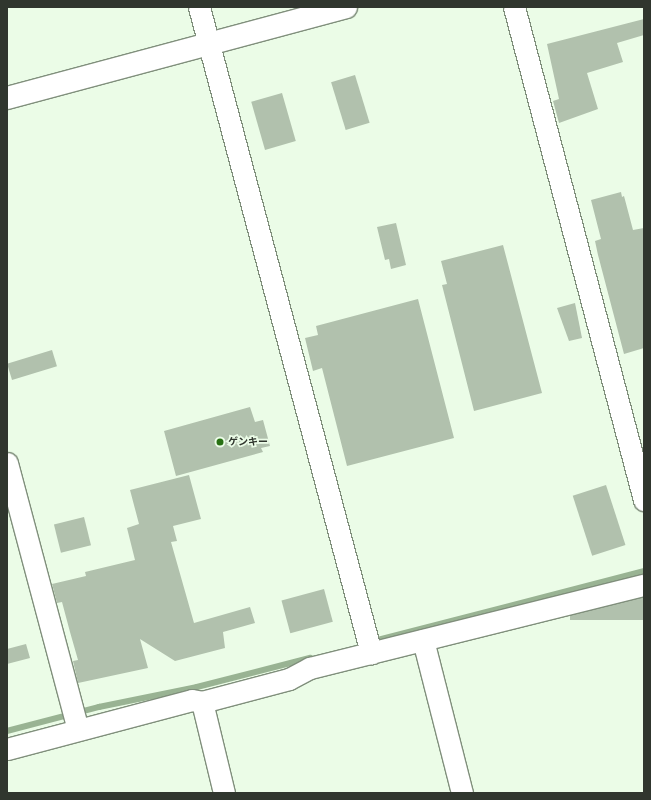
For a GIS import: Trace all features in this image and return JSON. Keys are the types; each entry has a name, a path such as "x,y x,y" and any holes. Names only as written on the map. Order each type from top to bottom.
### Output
{"street":[{"path":"199,7 371,653"},
{"path":"7,98 346,7"},
{"path":"514,7 644,500"},
{"path":"7,463 78,728"},
{"path":"7,749 78,728 192,700 202,702 289,679 310,668 644,585"},
{"path":"423,640 462,793"},
{"path":"202,702 224,793"}],"building":[{"path":"644,19 644,35 617,43 623,62 587,73 598,109 559,123 553,101 559,99 547,44"},
{"path":"355,75 370,123 346,130 331,82"},
{"path":"282,93 296,141 265,150 251,102"},
{"path":"621,192 622,197 624,196 633,230 644,228 644,348 624,354 595,241 601,239 591,200"},
{"path":"396,223 406,265 391,269 389,259 385,260 377,227"},
{"path":"503,245 542,393 474,411 442,285 447,284 441,261"},
{"path":"418,299 454,438 347,466 322,368 313,371 305,338 318,335 316,326"},
{"path":"575,303 582,338 569,341 557,308"},
{"path":"52,350 57,366 12,380 7,364"},
{"path":"250,407 255,422 263,420 270,446 261,448 263,452 176,476 164,431"},
{"path":"189,475 201,519 173,526 177,541 171,542 194,623 250,607 255,623 223,632 225,648 175,661 140,639 148,668 78,683 73,661 78,660 62,602 57,603 52,584 86,576 85,572 135,560 127,528 139,524 130,490"},
{"path":"606,485 625,545 592,556 573,496"},
{"path":"84,517 91,545 61,553 54,524"},
{"path":"324,589 333,622 290,633 281,600"},
{"path":"570,597 644,597 644,620 570,620"},
{"path":"26,644 30,658 7,664 7,649"}],"waterway":[{"path":"374,641 644,571"},
{"path":"7,731 99,707 197,687 310,658"}],"place":[{"name":"ゲンキー","path":"220,442"}]}
